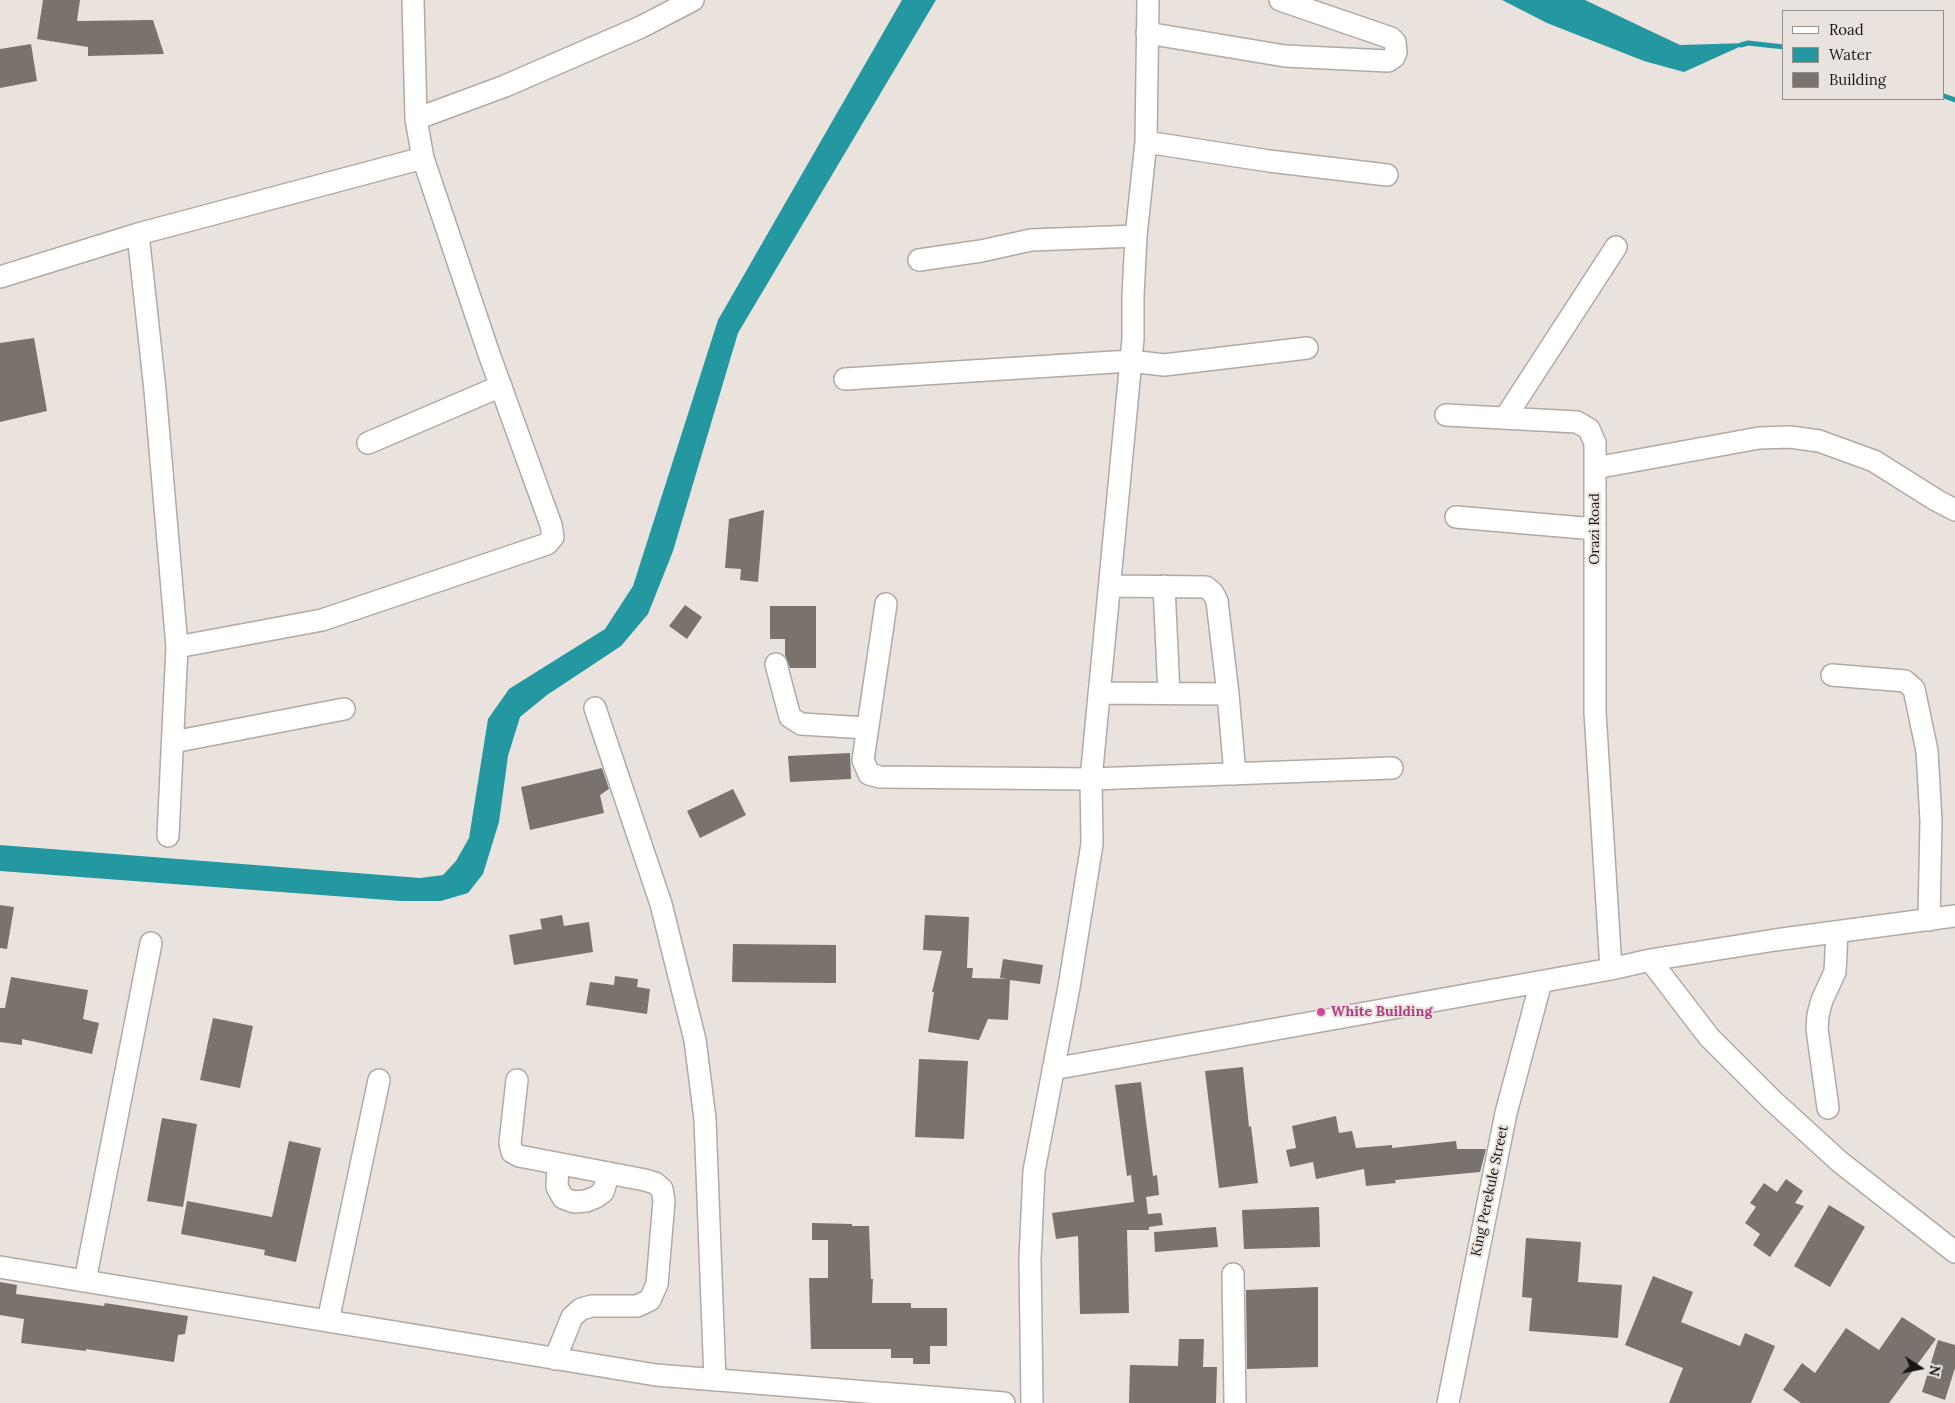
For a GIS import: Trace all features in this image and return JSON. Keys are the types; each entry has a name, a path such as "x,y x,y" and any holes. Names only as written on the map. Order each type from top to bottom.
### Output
{"street":[{"path":"176,647 322,620 547,544 552,538 551,525 423,158 416,119 413,0"},
{"path":"1032,1403 1030,1259 1034,1172 1069,987 1092,844 1092,779 1133,339 1136,236 1146,142 1148,0"},
{"path":"1147,33 1285,56 1388,61 1394,57 1396,52 1395,42 1391,38 1280,0"},
{"path":"416,119 505,86 641,27 689,1"},
{"path":"1146,142 1269,161 1387,174"},
{"path":"0,277 138,234 423,158"},
{"path":"138,234 155,390 176,647 168,836"},
{"path":"919,260 981,251 1031,240 1136,236"},
{"path":"1505,418 1616,247"},
{"path":"845,379 1130,361 1164,365 1307,348"},
{"path":"368,443 501,386"},
{"name":"Orazi Road","path":"1446,415 1577,422 1588,429 1595,443 1595,712 1611,969"},
{"path":"1595,468 1759,438 1790,437 1819,441 1874,461 1955,510"},
{"path":"1456,518 1595,529"},
{"path":"1110,586 1206,587 1214,593 1218,601 1235,774"},
{"path":"1164,586 1169,694"},
{"path":"886,604 862,760 869,774 880,778 1092,779 1392,768"},
{"path":"776,664 790,717 802,724 867,728"},
{"path":"1832,675 1905,682 1914,689 1927,760 1931,821 1929,920"},
{"path":"1100,693 1228,694"},
{"path":"595,708 661,904 696,1040 706,1119 715,1380"},
{"path":"173,742 344,709"},
{"path":"1054,1069 1541,982 1650,960 1955,916"},
{"path":"1828,1108 1817,1029 1820,1007 1835,972 1837,932"},
{"path":"85,1281 150,943"},
{"path":"1650,960 1709,1037 1772,1100 1840,1162 1955,1252"},
{"name":"King Perekule Street","path":"1448,1403 1506,1113 1541,982"},
{"path":"328,1321 379,1080"},
{"path":"517,1080 510,1143 512,1152 519,1156 655,1183 662,1189 664,1202 657,1284 650,1300 637,1306 592,1306 581,1309 572,1317 555,1358"},
{"path":"558,1164 557,1187 563,1198 574,1202 586,1201 603,1192 609,1173"},
{"path":"0,1267 656,1375 1004,1403"},
{"path":"1234,1274 1235,1403"}],"water":[{"path":"902,0 936,0 738,333 673,551 648,614 621,646 547,695 520,717 508,756 499,822 483,874 468,893 441,901 401,901 0,871 0,845 420,878 443,875 456,861 469,838 488,719 509,689 605,629 633,586 718,320"},
{"path":"1502,0 1585,0 1680,45 1748,43 1684,72 1644,61 1547,23"}],"building":[{"path":"43,0 80,0 77,21 153,20 164,54 88,56 88,47 37,39"},
{"path":"31,44 37,81 0,88 0,49"},
{"path":"34,338 47,411 0,422 0,343"},
{"path":"764,510 758,582 740,580 741,569 725,568 729,519"},
{"path":"685,605 702,617 687,639 669,626"},
{"path":"770,606 816,606 816,668 790,668 785,655 785,639 770,639"},
{"path":"850,753 851,779 790,782 788,756"},
{"path":"602,768 609,789 600,795 604,813 530,830 521,787"},
{"path":"733,789 746,815 700,838 687,811"},
{"path":"0,905 14,907 7,949 0,948"},
{"path":"562,915 564,926 589,922 593,952 514,965 509,935 542,929 540,919"},
{"path":"925,915 969,917 967,968 973,968 972,978 1008,979 1000,978 1003,959 1043,965 1040,984 1010,980 1008,1020 988,1019 979,1040 928,1032 934,992 932,992 942,951 923,950"},
{"path":"733,944 836,945 836,983 732,982"},
{"path":"615,976 638,979 637,987 650,989 647,1014 586,1005 590,982 614,985"},
{"path":"11,977 88,990 83,1019 99,1023 92,1054 22,1039 22,1045 0,1042 0,1008 5,1008"},
{"path":"213,1018 253,1026 240,1088 200,1080"},
{"path":"919,1059 968,1061 964,1139 915,1137"},
{"path":"1243,1067 1249,1127 1251,1126 1258,1183 1219,1188 1205,1071"},
{"path":"1141,1082 1153,1176 1157,1175 1159,1195 1146,1197 1148,1214 1161,1213 1163,1225 1149,1227 1149,1230 1127,1230 1129,1313 1080,1314 1078,1236 1056,1239 1052,1213 1134,1202 1131,1175 1127,1176 1115,1085"},
{"path":"1336,1116 1339,1133 1352,1131 1356,1148 1392,1145 1392,1148 1456,1141 1457,1149 1486,1149 1480,1172 1395,1180 1396,1183 1366,1186 1364,1169 1316,1179 1313,1162 1290,1167 1286,1150 1296,1148 1292,1126"},
{"path":"162,1118 197,1124 183,1207 147,1201"},
{"path":"289,1141 321,1148 296,1262 264,1255 265,1250 181,1234 187,1201 272,1217"},
{"path":"1786,1179 1803,1191 1795,1203 1804,1206 1770,1257 1753,1245 1760,1234 1745,1223 1756,1207 1750,1203 1764,1183 1777,1192"},
{"path":"1829,1205 1865,1227 1830,1287 1794,1266"},
{"path":"1319,1207 1320,1247 1244,1249 1242,1210"},
{"path":"812,1223 869,1226 871,1279 873,1279 872,1303 911,1303 911,1308 947,1308 947,1346 930,1346 930,1364 913,1364 913,1358 891,1358 891,1349 811,1349 809,1278 828,1278 828,1240 812,1240"},
{"path":"1216,1227 1218,1247 1155,1252 1154,1232"},
{"path":"1526,1238 1581,1242 1578,1282 1622,1285 1618,1338 1529,1331 1532,1298 1522,1297"},
{"path":"1653,1276 1693,1292 1681,1322 1740,1346 1745,1333 1775,1346 1751,1403 1669,1403 1683,1368 1625,1345"},
{"path":"0,1282 17,1285 16,1294 104,1306 105,1303 188,1316 185,1334 178,1335 174,1362 86,1349 86,1351 21,1343 24,1319 0,1315"},
{"path":"1318,1287 1318,1367 1247,1369 1246,1290"},
{"path":"1902,1317 1936,1339 1889,1403 1801,1403 1783,1390 1802,1363 1815,1373 1846,1328 1879,1350"},
{"path":"1179,1339 1204,1339 1203,1367 1217,1367 1216,1403 1129,1403 1130,1365 1178,1366"},
{"path":"1938,1340 1955,1345 1955,1368 1945,1400 1922,1392"}],"waterway":[{"path":"1741,45 1748,43 1782,47"},
{"path":"1945,96 1955,100"}],"place":[{"name":"White Building","path":"1321,1012"}]}
